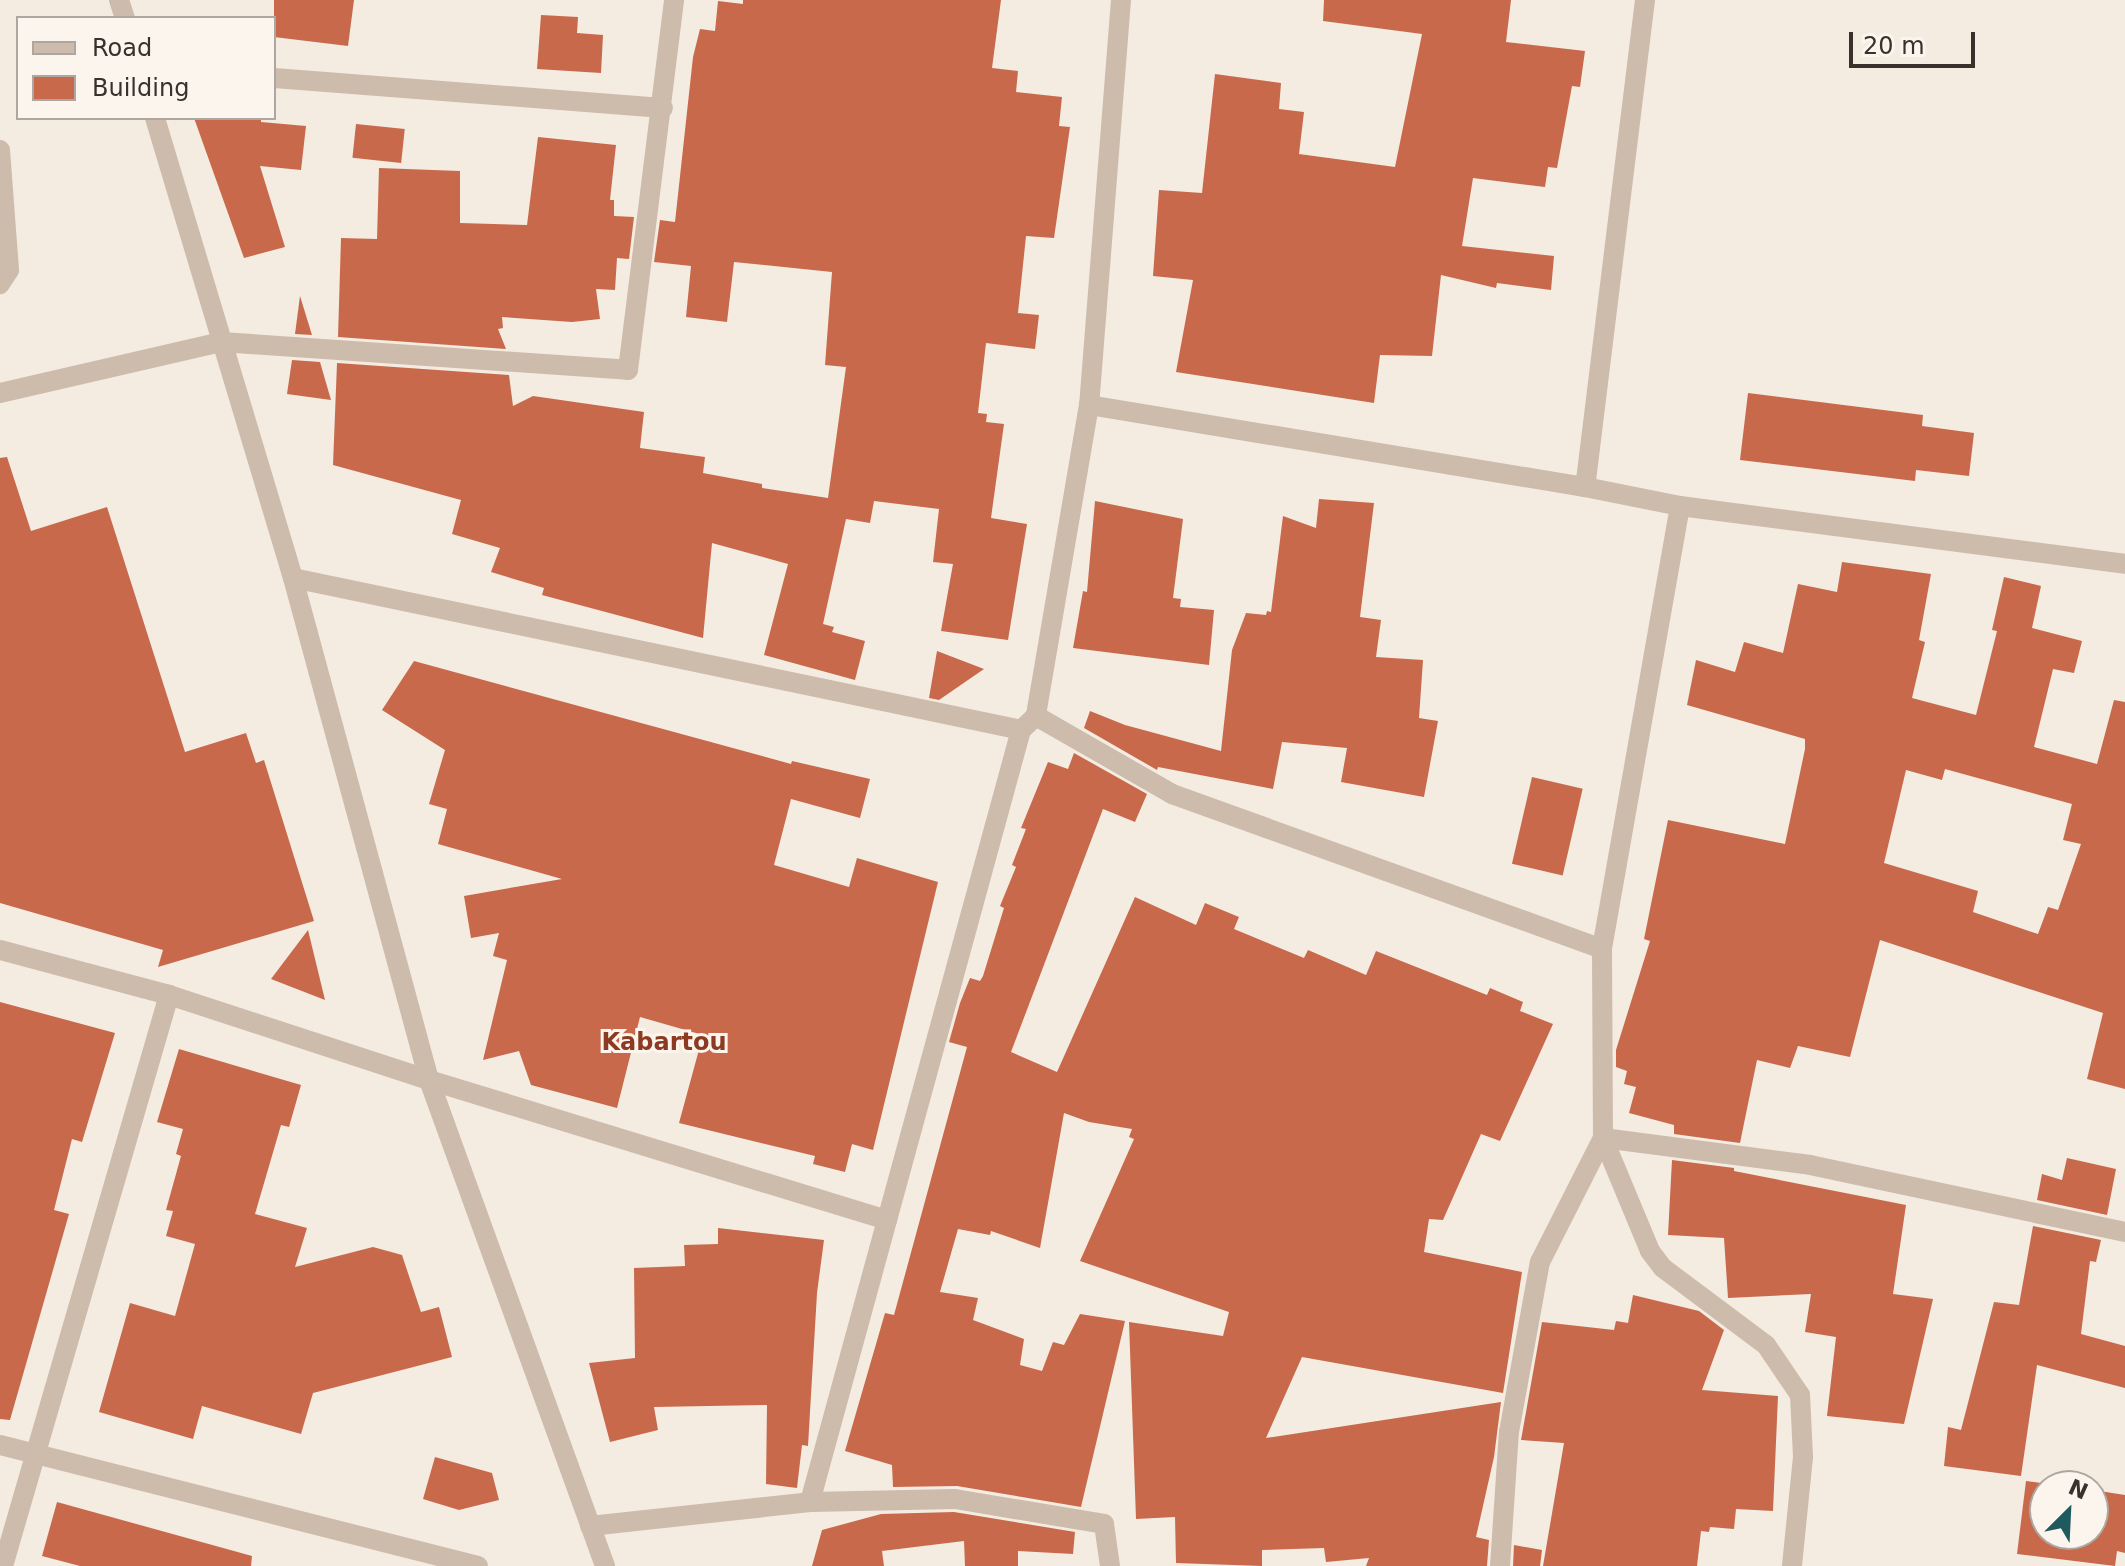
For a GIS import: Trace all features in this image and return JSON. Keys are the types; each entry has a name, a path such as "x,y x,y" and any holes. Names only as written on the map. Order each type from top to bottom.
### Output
{"street":[{"path":"0,393 221,342 628,370 663,108 674,0"},
{"path":"810,1502 1029,723 1089,405 1121,0"},
{"path":"1585,487 1645,0"},
{"path":"276,78 663,108"},
{"path":"156,120 293,578 429,1080 605,1566"},
{"path":"0,150 9,270 0,284"},
{"path":"1089,405 1585,487 1680,506 2125,564"},
{"path":"1680,506 1602,949 1603,1138 1650,1251 1663,1268 1766,1345 1800,1395 1803,1457 1792,1566"},
{"path":"293,578 1029,723 1172,794 1602,949"},
{"path":"0,950 169,995 429,1080 887,1220"},
{"path":"3,1566 169,995"},
{"path":"1603,1138 1810,1165 2125,1232"},
{"path":"1500,1566 1509,1432 1540,1262 1603,1138"},
{"path":"0,1445 478,1566"},
{"path":"590,1526 810,1502 955,1499 1104,1524 1110,1566"}],"building":[{"path":"274,0 354,0 348,46 276,37"},
{"path":"743,0 1001,0 992,68 1018,71 1016,92 1062,97 1059,126 1070,127 1054,238 1026,236 1018,313 1039,315 1035,349 986,343 978,413 987,414 986,422 1004,424 991,518 1027,524 1008,640 941,631 953,564 933,562 939,509 874,501 870,523 846,519 823,624 834,627 832,632 865,641 855,680 764,655 788,564 712,543 703,638 542,595 544,588 491,572 500,548 452,534 461,500 333,465 337,363 509,375 513,406 533,396 644,412 640,448 705,457 703,473 762,484 762,488 828,498 846,367 825,365 832,272 734,262 727,322 686,317 691,266 654,262 660,220 675,222 693,57 700,29 715,31 718,1 743,4"},
{"path":"1324,0 1511,0 1506,42 1585,51 1580,87 1572,86 1557,168 1548,167 1545,187 1473,178 1462,246 1554,256 1551,290 1497,283 1496,288 1441,275 1432,356 1380,355 1374,403 1176,372 1193,280 1153,276 1159,190 1202,193 1215,74 1281,83 1279,109 1304,112 1299,154 1395,167 1422,34 1323,21"},
{"path":"541,15 578,17 577,33 603,35 601,73 537,69"},
{"path":"195,120 261,120 306,126 301,170 260,166 285,247 244,258"},
{"path":"356,124 405,129 401,163 352,158"},
{"path":"538,137 616,145 610,200 614,200 614,216 634,217 629,259 617,258 615,290 596,289 600,319 572,322 502,317 503,328 498,329 506,349 338,337 341,238 377,239 379,168 460,171 460,223 527,225"},
{"path":"300,296 312,335 295,334"},
{"path":"292,360 320,362 331,400 287,394"},
{"path":"1748,393 1923,415 1922,426 1974,433 1969,476 1916,470 1915,481 1740,460"},
{"path":"7,457 31,531 107,507 185,752 246,733 256,763 264,760 314,921 158,967 163,950 0,903 0,458"},
{"path":"1319,499 1374,503 1360,617 1381,620 1376,657 1423,660 1419,718 1438,721 1424,797 1341,782 1347,748 1282,742 1273,789 1158,767 1157,770 1084,728 1090,711 1125,725 1221,751 1232,650 1246,613 1266,615 1267,611 1271,612 1283,516 1316,528"},
{"path":"1095,501 1183,519 1173,598 1181,599 1180,607 1214,610 1209,665 1073,648 1083,591 1087,592"},
{"path":"1842,562 1931,574 1919,640 1925,642 1912,698 1976,715 1997,631 1992,630 2004,577 2041,586 2032,628 2082,641 2074,673 2053,669 2034,747 2097,764 2114,700 2125,702 2125,1089 2087,1079 2103,1013 1880,940 1850,1057 1798,1046 1790,1068 1757,1060 1740,1143 1674,1134 1674,1125 1629,1113 1636,1087 1624,1084 1627,1071 1616,1067 1616,1050 1650,941 1644,939 1668,820 1785,844 1805,749 1805,739 1687,705 1696,660 1735,672 1744,642 1783,653 1798,584 1837,592","holes":["1945,769 2072,804 2063,840 2081,844 2058,910 2048,907 2038,934 1973,912 1978,891 1884,863 1906,770 1942,780"]},
{"path":"937,651 984,669 939,700 929,698"},
{"path":"414,661 791,764 792,761 870,779 860,818 791,799 774,865 849,887 857,858 938,882 873,1150 852,1144 845,1172 813,1164 815,1156 679,1123 703,1035 640,1017 617,1108 531,1085 519,1051 483,1060 507,960 493,956 499,933 471,938 464,896 562,879 438,844 447,809 429,804 445,750 382,710"},
{"path":"1074,753 1147,794 1135,822 1103,809 1011,1052 1057,1072 1135,897 1196,925 1205,903 1239,917 1234,929 1304,958 1308,950 1366,975 1376,951 1487,995 1490,988 1523,1002 1520,1011 1553,1024 1500,1141 1481,1134 1443,1220 1429,1219 1424,1252 1522,1272 1503,1393 1302,1357 1266,1438 1501,1402 1494,1457 1476,1537 1489,1540 1487,1566 1366,1566 1369,1558 1326,1562 1324,1548 1262,1550 1262,1566 1176,1563 1175,1517 1136,1519 1129,1322 1223,1336 1229,1312 1080,1261 1134,1139 1129,1137 1132,1129 1089,1122 1064,1113 1040,1248 991,1231 990,1235 958,1229 940,1292 978,1298 973,1320 1024,1339 1020,1365 1042,1371 1053,1342 1064,1345 1080,1314 1125,1321 1081,1507 957,1486 893,1487 892,1465 845,1451 885,1313 894,1315 967,1047 949,1042 960,1003 970,978 980,981 983,976 1004,908 1000,906 1016,867 1012,865 1026,829 1021,828 1048,762 1068,769"},
{"path":"1532,777 1583,789 1563,875 1512,864"},
{"path":"308,930 325,1000 271,979"},
{"path":"0,1002 115,1033 82,1142 72,1139 54,1210 69,1214 10,1420 0,1419"},
{"path":"179,1049 301,1085 289,1127 281,1125 255,1214 307,1228 295,1267 373,1247 402,1255 421,1312 439,1307 452,1357 313,1393 301,1434 202,1406 193,1439 99,1412 130,1303 175,1316 195,1244 166,1236 173,1211 166,1210 181,1156 176,1154 183,1129 157,1122"},
{"path":"2067,1158 2116,1169 2107,1215 2037,1200 2042,1174 2062,1180"},
{"path":"1672,1160 1734,1168 1734,1171 1906,1205 1893,1294 1933,1299 1904,1424 1827,1416 1836,1337 1805,1332 1811,1294 1728,1298 1724,1238 1668,1235"},
{"path":"2033,1226 2101,1240 2096,1262 2090,1261 2081,1334 2125,1346 2125,1388 2037,1365 2021,1476 1944,1466 1948,1427 1961,1430 1994,1302 2019,1305"},
{"path":"718,1228 824,1240 817,1293 808,1446 802,1445 797,1488 766,1484 767,1405 654,1407 658,1430 610,1442 589,1363 635,1358 634,1268 685,1266 684,1245 718,1244"},
{"path":"1633,1295 1699,1311 1724,1330 1702,1390 1778,1396 1773,1511 1736,1509 1734,1529 1710,1527 1709,1532 1701,1531 1697,1566 1543,1566 1564,1443 1521,1440 1542,1322 1614,1330 1616,1321 1628,1323"},
{"path":"435,1457 492,1473 499,1500 459,1510 423,1499"},
{"path":"2026,1481 2029,1481 2029,1550 2109,1550 2109,1492 2125,1495 2125,1553 2117,1551 2115,1566 2017,1554"},
{"path":"57,1502 252,1556 251,1566 80,1566 42,1556"},
{"path":"954,1512 1075,1532 1073,1554 1018,1551 1018,1566 965,1566 964,1541 882,1551 884,1566 812,1566 822,1530 881,1514"},
{"path":"1514,1545 1542,1550 1540,1566 1513,1566"}],"district":[{"name":"Kabartou","path":"664,1043"}]}
